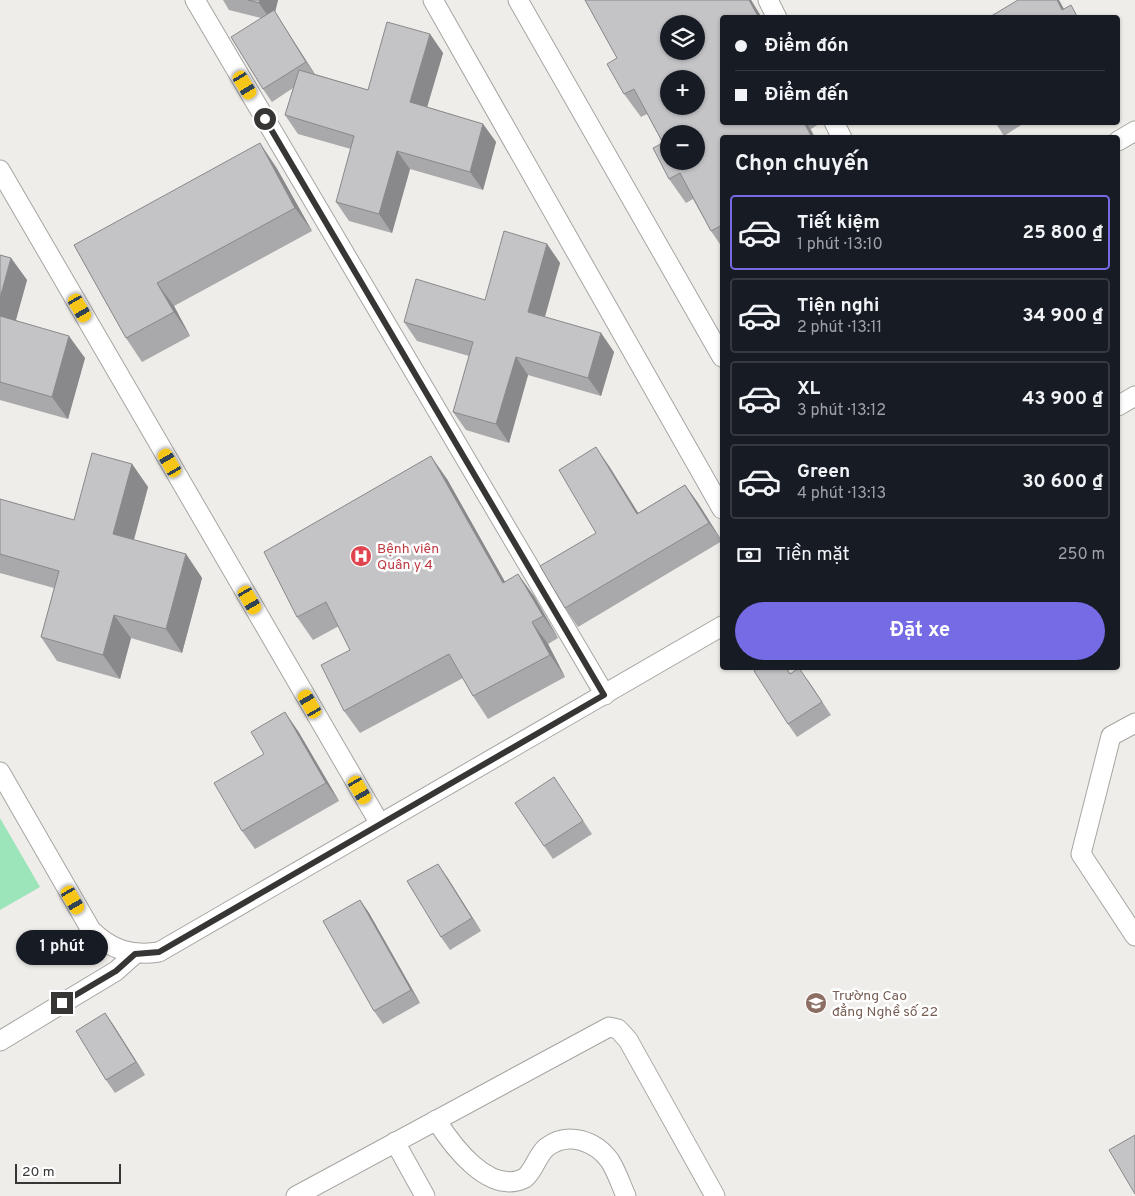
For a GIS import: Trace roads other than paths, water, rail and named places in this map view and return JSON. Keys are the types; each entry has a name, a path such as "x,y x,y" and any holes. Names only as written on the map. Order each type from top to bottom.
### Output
{"lane":[{"path":"195,0 604,695"},
{"path":"433,0 720,505"},
{"path":"518,0 720,354"},
{"path":"768,0 776,15"},
{"path":"1120,140 1135,131"},
{"path":"0,170 380,824"},
{"path":"1120,405 1135,396"},
{"path":"0,772 91,930 103,942 118,950 135,954 159,952 720,627"},
{"path":"1135,723 1111,736 1081,854 1135,936"},
{"path":"0,1041 116,971 135,954"},
{"path":"296,1196 600,1030 609,1027 618,1029 628,1040 715,1196"},
{"path":"436,1120 464,1160 488,1183 502,1186 514,1185 532,1170 546,1148 566,1139 579,1140 594,1146 611,1162 626,1196"},
{"path":"395,1142 426,1196"}],"place":[{"name":"Bệnh viên Quân y 4","path":"361,556"},
{"name":"Trường Cao đẳng Nghề số 22","path":"816,1003"}]}
